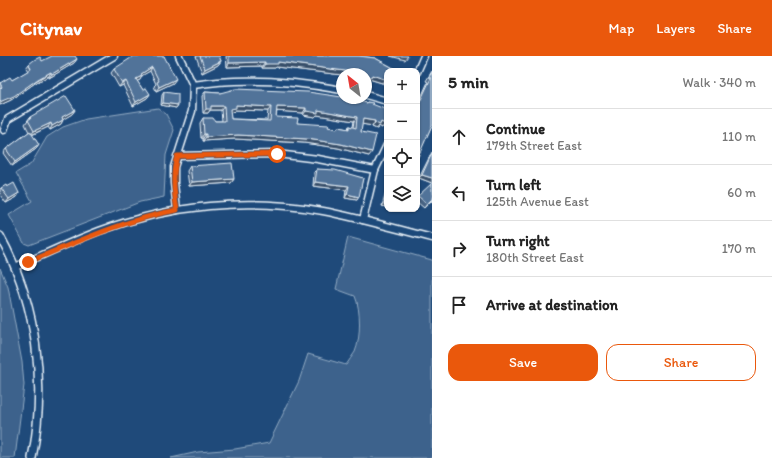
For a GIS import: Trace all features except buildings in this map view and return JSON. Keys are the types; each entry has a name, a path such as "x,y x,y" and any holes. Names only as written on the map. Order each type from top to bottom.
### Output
{"street":[{"path":"4,130 8,119 114,56"},
{"path":"177,210 174,167 192,111 193,85 179,56"},
{"path":"419,68 424,56"},
{"path":"193,85 215,82 266,82 312,85 336,89"},
{"path":"372,97 384,100"},
{"path":"363,220 375,170 384,151"},
{"path":"177,156 277,154 318,159 375,170"},
{"path":"15,267 98,232 151,215 218,205 264,205 322,211 432,238"},
{"path":"0,236 15,267 27,301 38,358 38,412 32,458"}],"shaded area":[{"path":"158,108 166,114 174,130 166,155 164,197 140,202 29,245 24,243 9,215 32,201 16,173 31,164 47,137 63,127 86,119"},
{"path":"348,237 432,260 432,458 171,458 198,452 235,449 269,443 299,381 308,354 346,365 355,352 360,324 355,296 336,289"},
{"path":"0,268 8,287 22,362 24,385 15,458 0,458"}],"route":[{"path":"28,262 123,223 151,215 177,210 174,167 177,156 277,154"}]}
